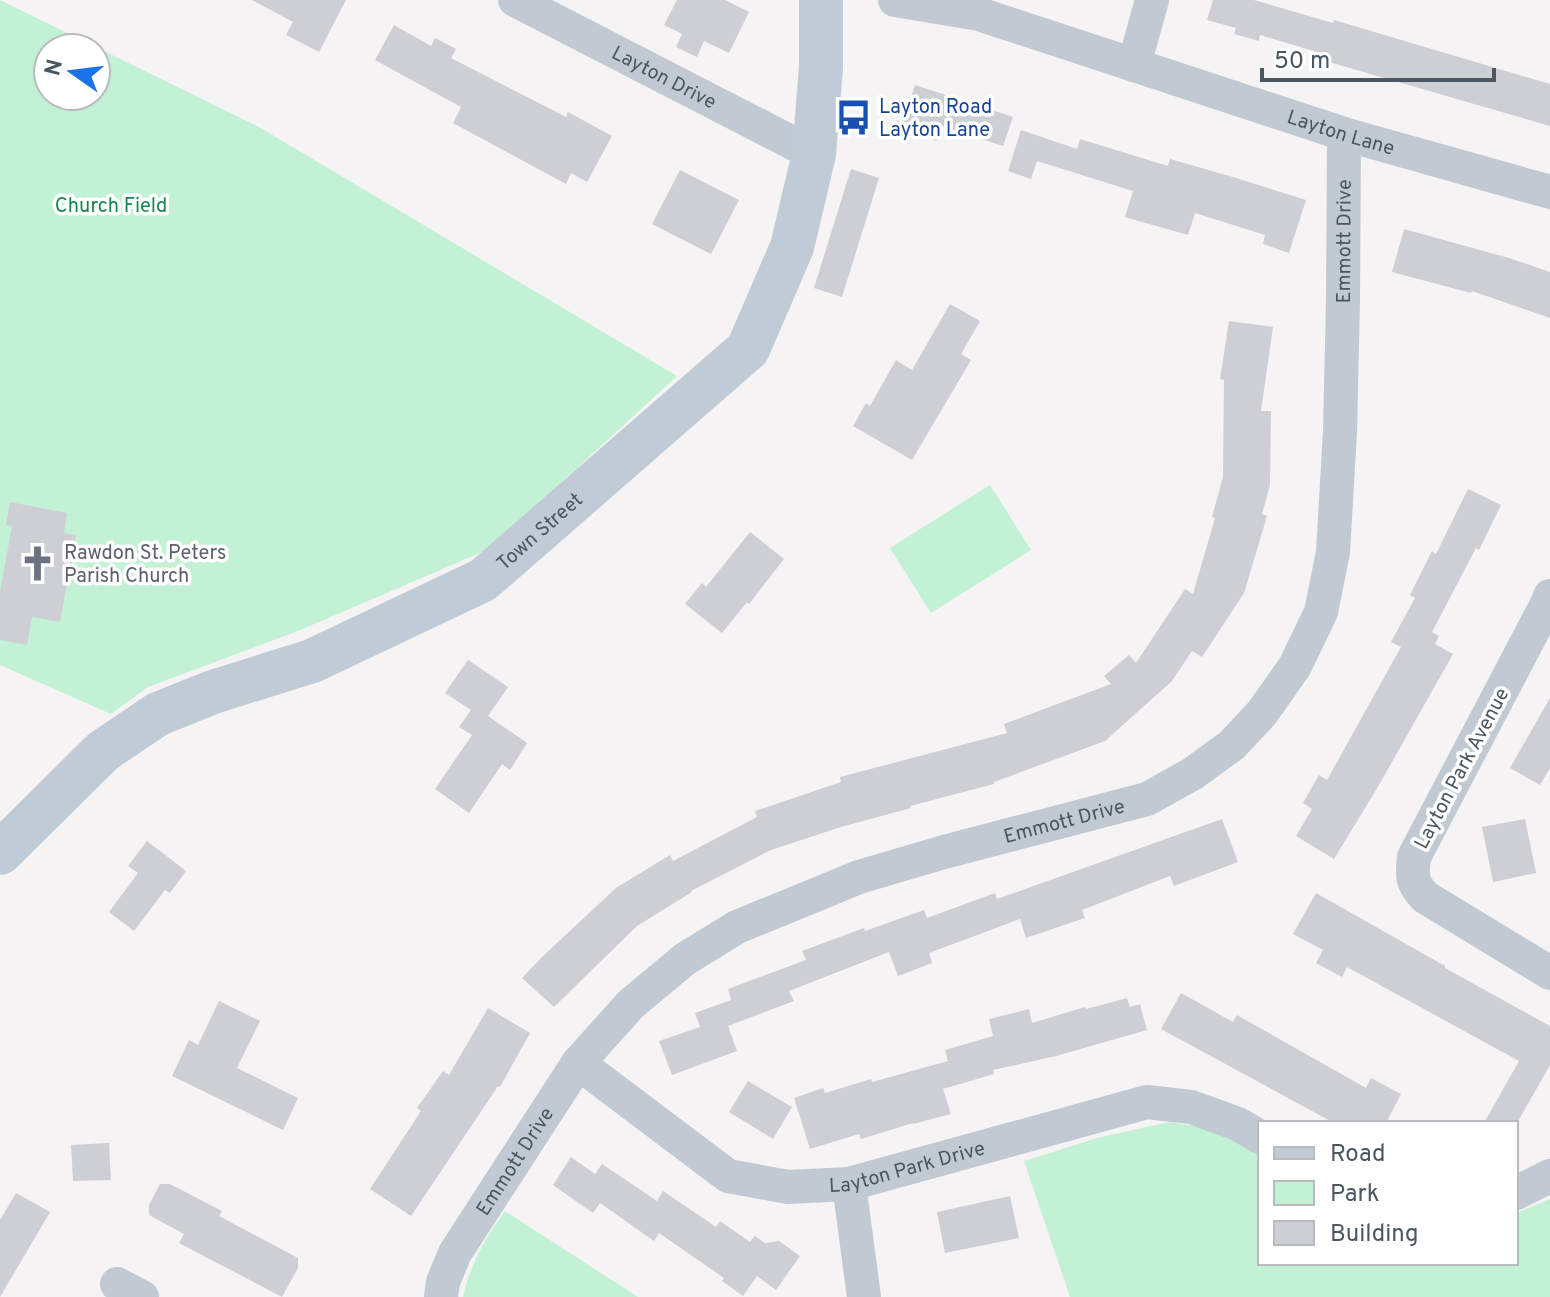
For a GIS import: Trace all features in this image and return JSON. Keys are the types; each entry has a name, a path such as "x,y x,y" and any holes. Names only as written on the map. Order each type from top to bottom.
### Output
{"street":[{"name":"Layton Drive","path":"515,0 814,154"},
{"name":"Town Street","path":"0,853 103,751 158,714 213,692 312,661 483,580 748,349 792,247 814,154 821,67 821,0"},
{"name":"Layton Lane","path":"895,0 981,7 1134,65 1344,134 1550,192"},
{"path":"1134,65 1152,0"},
{"name":"Emmott Drive","path":"441,1297 443,1282 455,1253 578,1063 631,1004 685,959 737,927 859,877 1147,799 1192,774 1232,745 1262,713 1295,666 1321,612 1333,552 1340,432 1344,134"},
{"name":"Layton Park Avenue","path":"1550,596 1414,857 1412,874 1415,886 1425,897 1550,973"},
{"name":"Layton Park Drive","path":"578,1063 728,1176 788,1187 849,1184 1147,1102 1191,1107 1238,1124 1258,1136"},
{"path":"1518,1192 1550,1176"},
{"path":"849,1184 864,1297"}],"green space":[{"name":"Church Field","path":"0,0 65,32 32,32 32,112 112,112 112,55 259,127 677,376 489,549 298,631 148,687 111,714 0,665"},
{"path":"990,485 1031,550 931,613 890,548"},
{"path":"1169,1122 1218,1130 1258,1154 1258,1265 1518,1265 1518,1212 1550,1199 1550,1297 1070,1297 1024,1161 1097,1138"},
{"path":"505,1211 638,1297 463,1297 479,1252"}],"building":[{"path":"252,0 346,0 319,52 286,35 293,22"},
{"path":"677,0 725,0 749,12 729,53 704,41 697,57 676,47 682,34 664,25"},
{"path":"1213,0 1254,0 1333,23 1334,20 1550,84 1550,126 1322,60 1324,54 1260,35 1259,41 1234,34 1236,28 1207,20"},
{"path":"394,25 431,46 435,38 456,49 451,58 566,117 568,112 612,136 587,182 571,173 566,184 453,123 461,107 375,60"},
{"path":"915,85 1013,117 1003,146 942,126 937,141 901,129"},
{"path":"1021,130 1077,149 1080,139 1168,166 1170,159 1306,200 1289,253 1263,244 1265,235 1195,213 1188,235 1125,217 1133,191 1037,161 1031,179 1008,171"},
{"path":"851,169 879,178 842,297 814,288"},
{"path":"680,170 739,200 711,254 652,224"},
{"path":"1404,229 1550,272 1550,318 1472,291 1392,272"},
{"path":"950,304 980,321 961,354 971,360 912,460 853,426 866,403 870,406 896,360 912,370"},
{"path":"1229,321 1273,327 1261,411 1271,411 1270,485 1262,514 1267,516 1244,593 1202,657 1192,651 1172,681 1105,741 994,784 910,806 771,850 691,891 637,926 554,1007 522,978 616,888 670,855 673,861 757,817 755,811 841,782 840,777 1007,733 1004,724 1111,684 1104,676 1129,655 1136,663 1185,589 1193,594 1215,518 1212,517 1223,477 1224,380 1220,379"},
{"path":"1468,489 1501,505 1432,632 1439,636 1435,644 1453,654 1334,859 1296,836 1312,809 1303,803 1319,775 1327,780 1401,647 1391,642 1415,598 1410,595 1432,551 1436,554"},
{"name":"Rawdon St. Peters Parish Church","path":"10,502 67,513 64,533 76,535 60,622 32,617 27,645 0,640 0,592 12,526 6,525"},
{"path":"750,532 784,559 722,633 685,604 702,583 706,587"},
{"path":"468,660 508,687 488,716 527,743 510,770 502,764 469,813 435,789 472,735 459,727 471,710 445,693"},
{"path":"1550,698 1550,768 1540,785 1510,768"},
{"path":"1222,819 1238,862 1174,886 1170,876 1082,910 1085,918 1026,938 1020,919 929,953 932,963 898,976 889,952 789,991 794,1001 728,1026 737,1051 672,1075 659,1041 700,1027 695,1013 731,1000 728,989 806,960 802,951 924,910 927,918 995,893 997,899"},
{"path":"1525,819 1536,873 1493,882 1482,827"},
{"path":"147,841 186,871 170,893 165,890 134,931 109,912 138,873 128,866"},
{"path":"1316,893 1550,1026 1550,1065 1518,1121 1485,1121 1519,1061 1347,967 1342,977 1316,963 1323,950 1293,934"},
{"path":"1181,993 1233,1022 1237,1015 1366,1088 1371,1078 1401,1094 1387,1121 1330,1121 1161,1029"},
{"path":"1127,998 1130,1007 1140,1004 1147,1030 993,1070 994,1074 943,1089 951,1114 861,1139 859,1134 810,1149 794,1098 823,1088 825,1093 948,1061 945,1050 993,1036 989,1019 1029,1009 1032,1023"},
{"path":"219,1001 260,1021 237,1068 298,1098 283,1130 172,1076 189,1040 198,1045"},
{"path":"488,1008 530,1033 500,1087 411,1216 370,1189 421,1111 417,1108 443,1071 449,1075"},
{"path":"748,1081 792,1107 773,1139 729,1112"},
{"path":"109,1143 111,1180 73,1181 71,1145"},
{"path":"571,1157 595,1174 602,1164 657,1201 663,1191 716,1227 720,1221 750,1242 755,1236 765,1243 779,1241 800,1256 776,1290 757,1276 743,1296 722,1281 724,1278 659,1233 654,1241 600,1203 593,1213 553,1185"},
{"path":"160,1184 170,1184 222,1211 219,1216 298,1258 298,1268 282,1297 179,1243 184,1234 149,1215 149,1205"},
{"path":"16,1193 50,1212 0,1297 0,1220"},
{"path":"1010,1196 1019,1238 945,1253 937,1212"}],"place":[{"name":"Layton Road Layton Lane","path":"853,118"},
{"name":"Rawdon St. Peters Parish Church","path":"38,564"}]}
